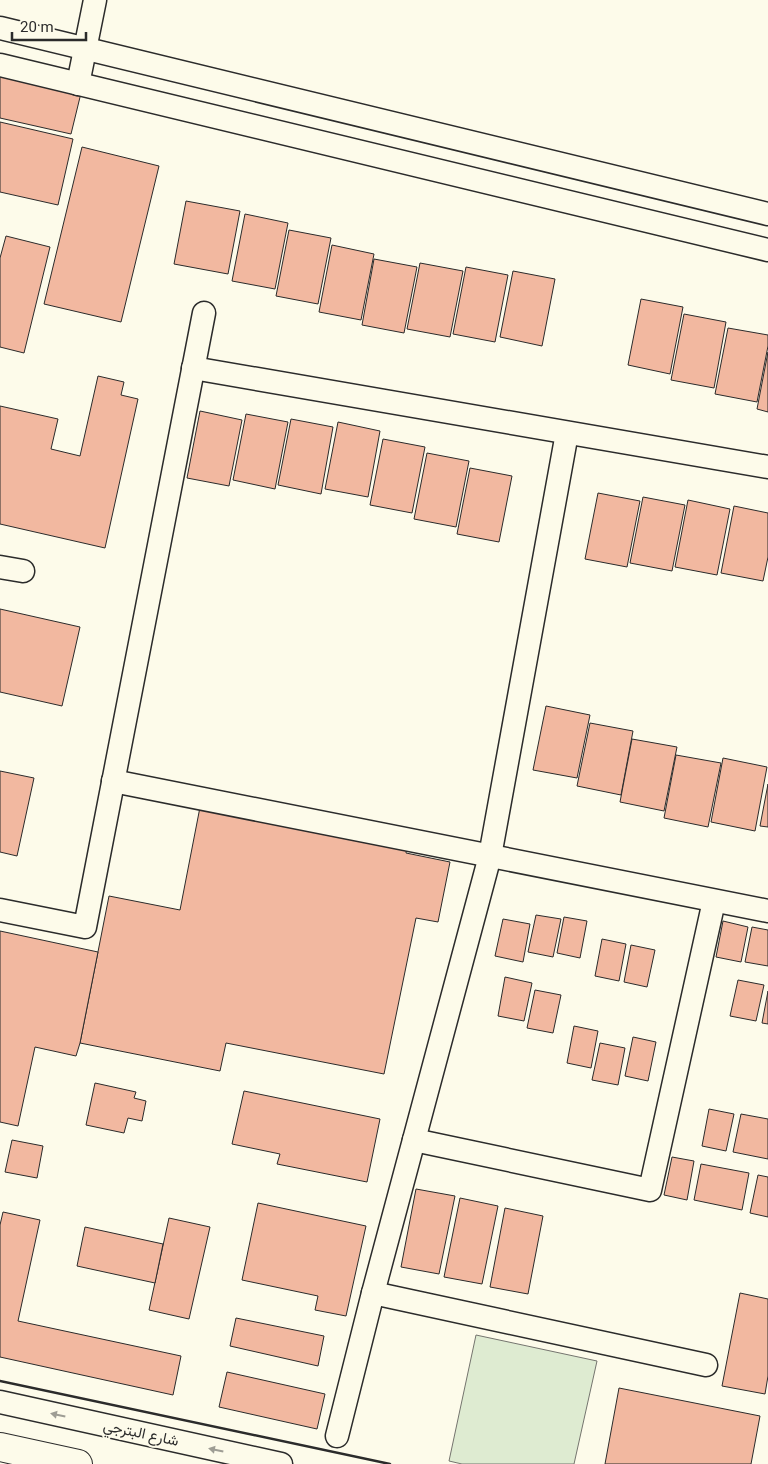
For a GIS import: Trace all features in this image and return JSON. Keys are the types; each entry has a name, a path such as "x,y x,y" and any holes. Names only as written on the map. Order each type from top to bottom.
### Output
{"main road":[{"path":"0,1447 78,1464"}],"street":[{"path":"78,84 95,0"},
{"path":"0,28 768,214"},
{"path":"0,66 768,250"},
{"path":"0,910 85,927 204,313"},
{"path":"194,368 768,468"},
{"path":"337,1436 373,1293 490,856 567,433"},
{"path":"0,566 23,571"},
{"path":"113,781 768,911"},
{"path":"414,1140 650,1190 714,901"},
{"path":"373,1293 706,1364"},
{"name":"شارع البترجي","path":"0,1402 281,1464"}],"green space":[{"path":"476,1335 597,1361 574,1464 462,1464 449,1461"}],"building":[{"path":"0,74 81,93 71,134 0,118"},
{"path":"0,122 73,139 58,205 0,192"},
{"path":"82,147 159,166 121,322 44,304"},
{"path":"186,201 240,211 228,274 174,264"},
{"path":"245,214 288,223 275,289 232,281"},
{"path":"289,230 331,238 318,304 276,296"},
{"path":"6,236 50,247 24,353 0,347 0,258"},
{"path":"332,245 374,254 361,320 319,312"},
{"path":"374,259 417,267 404,333 362,325"},
{"path":"420,263 463,271 450,337 407,329"},
{"path":"466,267 508,275 495,342 453,334"},
{"path":"513,271 555,279 542,346 500,337"},
{"path":"641,299 683,307 670,374 628,365"},
{"path":"684,314 726,322 714,388 671,380"},
{"path":"728,328 768,335 768,346 757,402 715,394"},
{"path":"768,352 768,412 757,409"},
{"path":"98,376 124,382 121,395 138,399 105,548 0,524 0,406 58,419 51,449 80,456"},
{"path":"200,411 242,420 229,486 187,478"},
{"path":"246,414 288,422 275,489 233,480"},
{"path":"291,419 333,427 321,494 278,485"},
{"path":"338,422 380,431 368,497 325,489"},
{"path":"383,439 425,447 412,513 370,505"},
{"path":"427,453 469,461 456,527 414,519"},
{"path":"470,468 512,476 499,542 457,534"},
{"path":"598,493 640,501 627,567 585,559"},
{"path":"643,497 685,505 672,571 630,563"},
{"path":"688,500 730,509 717,575 675,567"},
{"path":"734,506 768,513 768,557 763,581 721,573"},
{"path":"0,609 80,627 62,706 0,692"},
{"path":"546,706 590,715 577,778 533,770"},
{"path":"590,723 633,731 621,795 577,786"},
{"path":"632,739 677,747 664,811 620,802"},
{"path":"676,755 721,763 708,827 664,818"},
{"path":"723,758 767,767 755,831 711,822"},
{"path":"0,771 34,778 17,856 0,852"},
{"path":"768,784 768,827 760,826"},
{"path":"201,802 407,844 406,853 450,862 438,922 416,918 384,1074 226,1043 220,1071 80,1043 109,896 180,910"},
{"path":"536,915 561,919 553,957 528,952"},
{"path":"564,917 587,921 580,958 557,953"},
{"path":"503,919 530,924 523,962 495,956"},
{"path":"723,921 748,927 741,962 716,957"},
{"path":"752,927 768,930 768,966 745,962"},
{"path":"0,931 98,952 76,1056 35,1047 18,1126 0,1122"},
{"path":"602,939 626,944 619,981 595,976"},
{"path":"631,945 655,950 647,987 624,982"},
{"path":"505,977 532,983 524,1021 498,1016"},
{"path":"738,980 764,985 756,1021 730,1016"},
{"path":"535,990 561,995 553,1033 527,1028"},
{"path":"768,991 768,1024 762,1023"},
{"path":"574,1026 598,1031 591,1068 567,1063"},
{"path":"633,1037 656,1042 648,1081 625,1076"},
{"path":"600,1043 625,1048 618,1085 592,1080"},
{"path":"95,1083 136,1092 134,1098 146,1101 142,1121 128,1118 124,1133 86,1125"},
{"path":"244,1091 380,1119 367,1182 277,1164 280,1154 232,1144"},
{"path":"709,1109 734,1114 726,1151 702,1146"},
{"path":"741,1114 768,1119 768,1159 733,1152"},
{"path":"12,1140 43,1146 37,1178 5,1172"},
{"path":"672,1157 694,1161 687,1200 664,1195"},
{"path":"701,1164 749,1173 742,1210 694,1200"},
{"path":"758,1175 768,1177 768,1217 750,1213"},
{"path":"416,1189 455,1196 439,1274 401,1267"},
{"path":"460,1198 498,1206 482,1284 444,1277"},
{"path":"258,1203 366,1226 346,1316 315,1310 318,1296 242,1280"},
{"path":"505,1208 543,1216 528,1294 490,1287"},
{"path":"3,1212 40,1220 18,1321 181,1356 173,1395 0,1357 0,1225"},
{"path":"169,1218 210,1227 189,1319 149,1310"},
{"path":"85,1227 163,1244 155,1283 77,1266"},
{"path":"740,1293 768,1299 768,1376 765,1394 722,1386"},
{"path":"236,1318 324,1336 318,1366 230,1346"},
{"path":"227,1372 325,1394 317,1429 219,1407"},
{"path":"619,1388 760,1416 751,1464 605,1464"}],"wall":[{"path":"0,1381 390,1464"}]}
